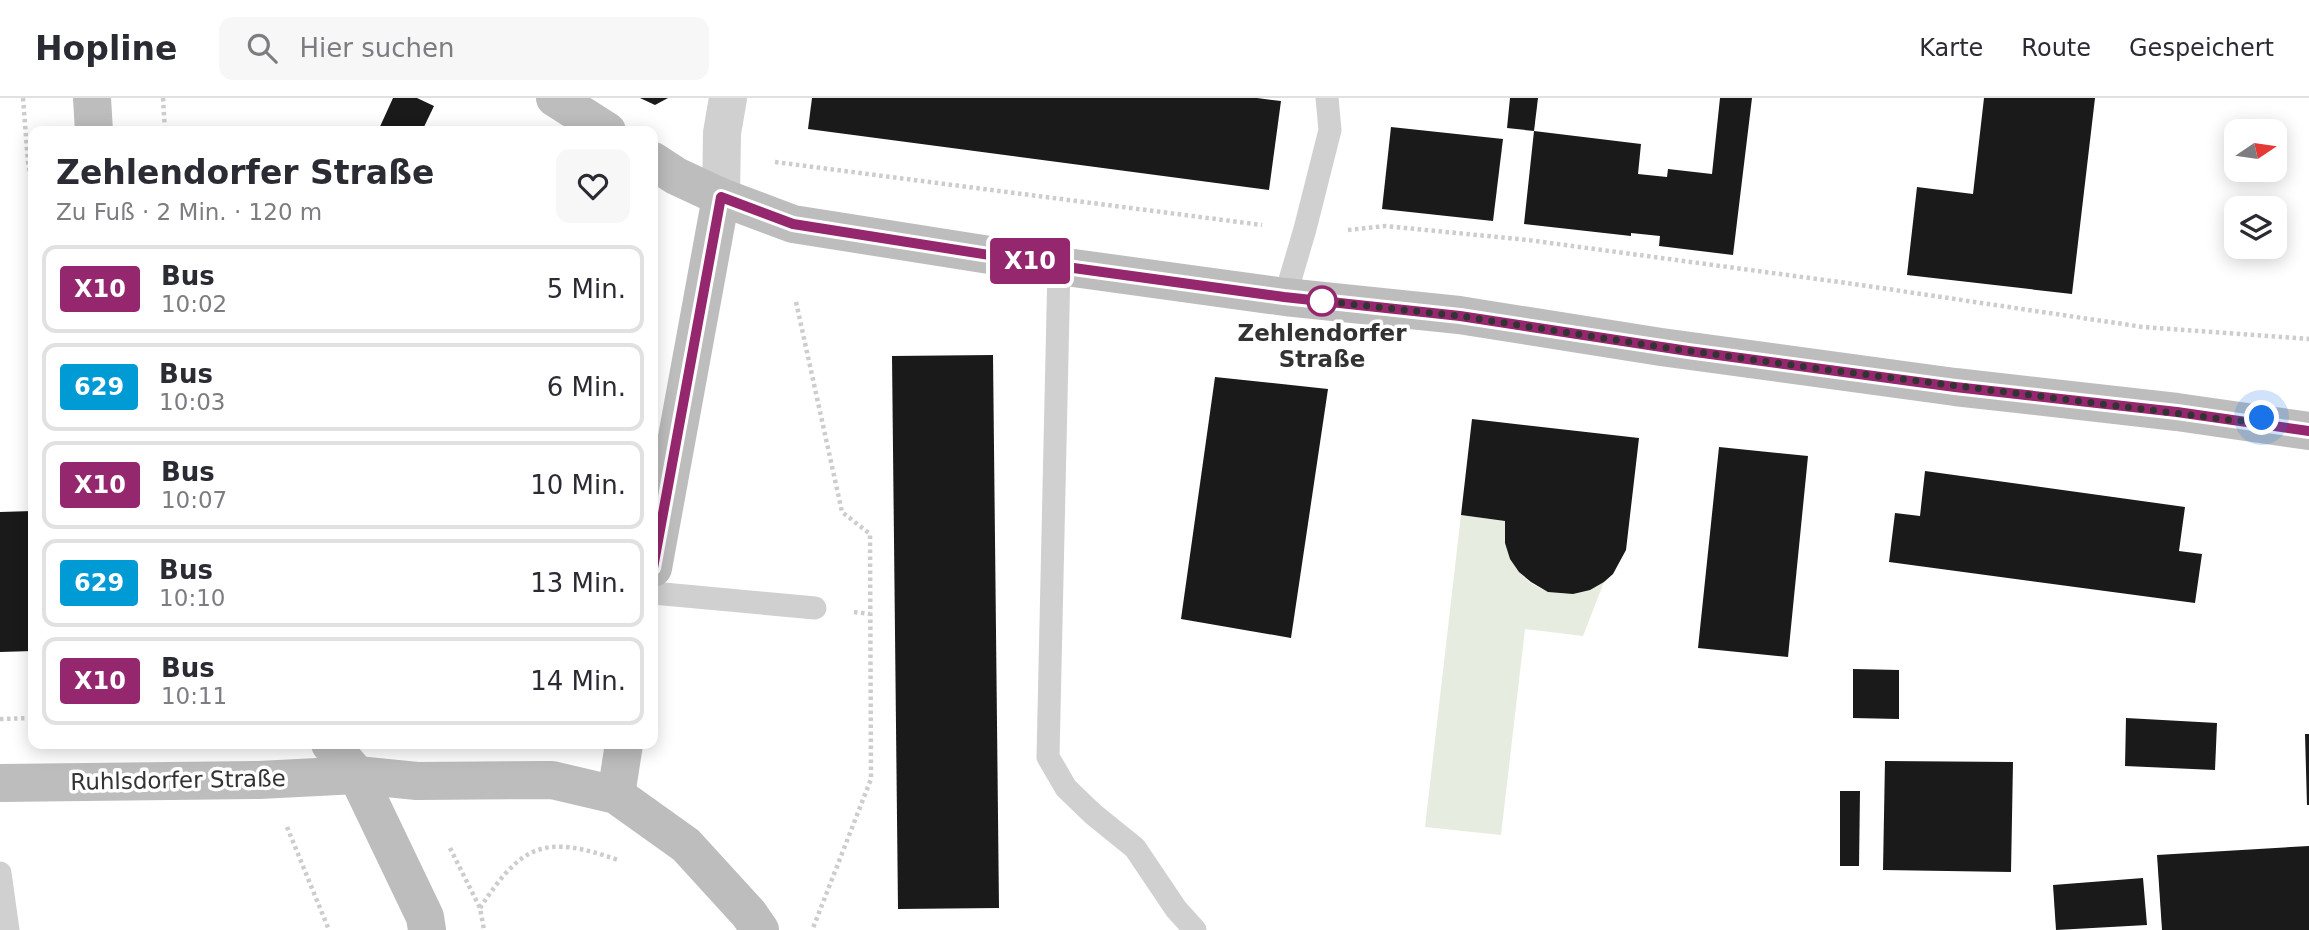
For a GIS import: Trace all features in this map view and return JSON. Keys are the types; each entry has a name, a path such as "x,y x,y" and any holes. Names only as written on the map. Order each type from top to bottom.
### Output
{"street":[{"path":"92,98 94,126"},
{"path":"555,98 599,126"},
{"path":"658,541 721,197 722,133 728,98"},
{"path":"658,164 676,176 721,197 793,224 1059,266 1284,297 1460,316 1661,347 2309,431"},
{"path":"2239,421 2309,412"},
{"path":"334,749 357,775 425,917 427,930"},
{"path":"623,749 616,795 686,845 760,930"},
{"name":"Ruhlsdorfer Straße","path":"0,783 259,780 357,775 417,781 552,780 616,795"}],"lane":[{"path":"1284,297 1305,229 1330,130 1327,98"},
{"path":"1059,266 1048,757 1066,788 1135,848 1176,909 1195,930"},
{"path":"658,593 815,608"},
{"path":"0,873 8,930"}],"path":[{"path":"23,98 28,162"},
{"path":"163,98 164,126"},
{"path":"779,162 1305,229 1350,230 1385,226 1528,240 2143,327 2309,339"},
{"path":"796,302 842,512 870,534 871,779 813,928"},
{"path":"0,719 28,718"},
{"path":"484,930 480,908 500,877 529,852 550,846 581,849 624,862"},
{"path":"296,852 329,930"}],"shaded area":[{"path":"1461,515 1505,521 1512,560 1521,574 1534,585 1549,591 1566,593 1584,590 1604,582 1583,636 1525,629 1501,835 1425,827"}],"building":[{"path":"393,98 417,98 434,106 424,126 380,126"},
{"path":"640,98 668,98 655,105"},
{"path":"812,98 1257,98 1281,101 1269,190 808,129"},
{"path":"1510,98 1538,98 1534,131 1507,128"},
{"path":"1720,98 1752,98 1733,255 1659,246 1660,236 1631,233 1631,236 1524,224 1534,131 1641,144 1638,174 1667,177 1668,169 1712,174"},
{"path":"1984,98 2095,98 2072,294 1907,275 1917,187 1973,194"},
{"path":"1391,127 1503,139 1493,221 1382,209"},
{"path":"993,355 999,908 898,909 892,356"},
{"path":"1215,377 1328,389 1291,638 1181,619"},
{"path":"1472,419 1639,438 1626,550 1613,574 1604,582 1590,590 1573,594 1548,592 1519,572 1510,559 1505,543 1505,521 1461,515"},
{"path":"1719,447 1808,456 1788,657 1698,648"},
{"path":"1925,471 2185,507 2179,551 2202,554 2195,603 1889,562 1895,513 1920,516"},
{"path":"28,511 28,651 0,652 0,512"},
{"path":"1853,669 1899,670 1899,719 1853,718"},
{"path":"2126,718 2217,723 2215,770 2125,766"},
{"path":"2305,734 2309,734 2309,805 2307,805"},
{"path":"1885,761 2013,762 2011,872 1883,870"},
{"path":"1840,791 1860,791 1859,866 1840,866"},
{"path":"2309,846 2309,930 2162,930 2157,855"},
{"path":"2143,878 2147,925 2056,930 2053,885"}],"bus line":[{"name":"X10","path":"658,541 721,197 793,224 1059,266 1284,297 1460,316 1688,351 2309,431"}],"place":[{"name":"Zehlendorfer Straße","path":"1322,301"}],"route":[{"path":"1322,301 1313,300 1460,316 1661,347 1955,387 2239,421 2262,418"}]}
